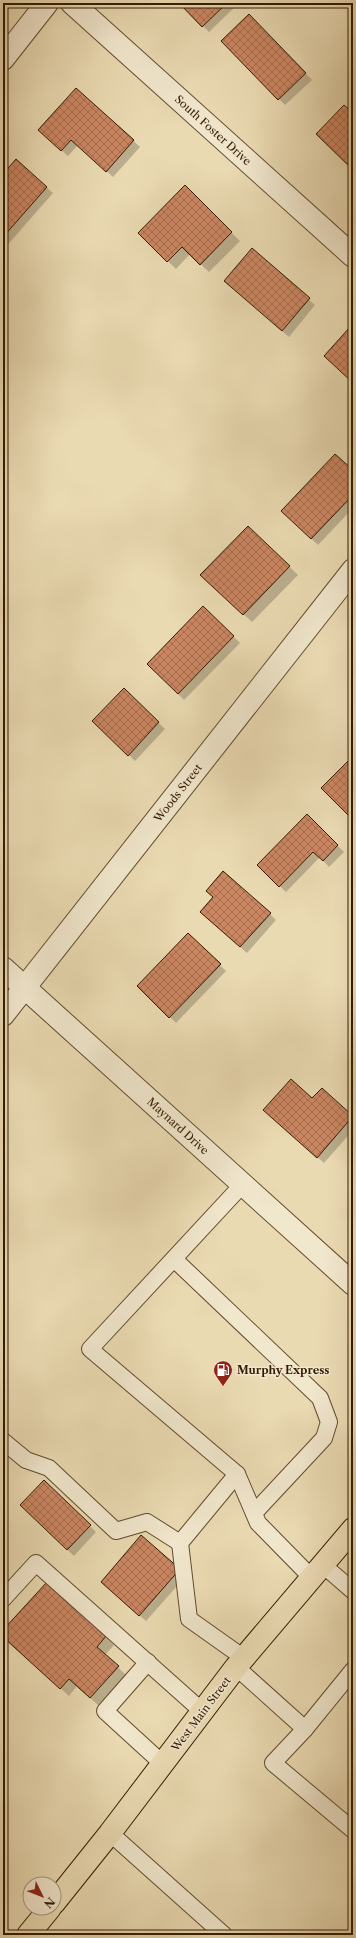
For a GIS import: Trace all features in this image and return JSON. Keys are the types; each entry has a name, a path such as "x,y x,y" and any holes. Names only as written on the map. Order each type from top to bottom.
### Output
{"main road":[{"name":"West Main Street","path":"62,1893 110,1833 240,1663 353,1529"},
{"path":"28,1935 43,1916"}],"street":[{"path":"3,59 47,3"},
{"name":"South Foster Drive","path":"72,3 353,256"},
{"name":"Woods Street","path":"3,1015 353,570"},
{"name":"Maynard Drive","path":"3,968 353,1284"}],"lane":[{"path":"243,1184 90,1350 237,1474 258,1523 317,1572 353,1591"},
{"path":"174,1259 320,1398 329,1422 324,1438 254,1513"},
{"path":"3,1441 26,1460 49,1468 116,1531 147,1522 180,1543"},
{"path":"237,1474 180,1543 189,1619 240,1663 305,1729"},
{"path":"3,1599 36,1563 203,1712"},
{"path":"148,1662 105,1710 163,1764"},
{"path":"353,1670 305,1729 273,1763 353,1830"},
{"path":"110,1833 224,1935"}],"building":[{"path":"179,3 227,3 202,27"},
{"path":"249,14 306,73 278,100 221,41"},
{"path":"76,88 134,140 106,172 71,140 61,151 38,130"},
{"path":"344,105 353,113 353,170 316,134"},
{"path":"16,159 47,187 3,237 3,174"},
{"path":"185,185 232,232 200,265 182,247 167,262 138,233"},
{"path":"252,248 310,298 282,331 224,281"},
{"path":"350,327 353,330 353,383 324,356"},
{"path":"335,454 353,470 353,495 311,539 281,511"},
{"path":"248,526 290,566 243,615 200,575"},
{"path":"203,606 234,636 178,694 147,664"},
{"path":"124,688 159,722 128,756 92,721"},
{"path":"353,756 353,812 349,816 321,788"},
{"path":"307,814 338,845 323,861 313,852 279,887 257,865"},
{"path":"223,871 271,913 240,947 200,912 213,897 206,891"},
{"path":"188,933 221,964 169,1018 137,986"},
{"path":"291,1079 312,1098 322,1088 353,1116 317,1158 263,1110"},
{"path":"44,1480 91,1525 67,1550 20,1505"},
{"path":"141,1535 180,1569 139,1616 101,1582"},
{"path":"47,1582 106,1636 97,1647 119,1666 90,1698 69,1679 60,1689 3,1637 3,1630"}],"place":[{"name":"Murphy Express","path":"223,1387"}]}
